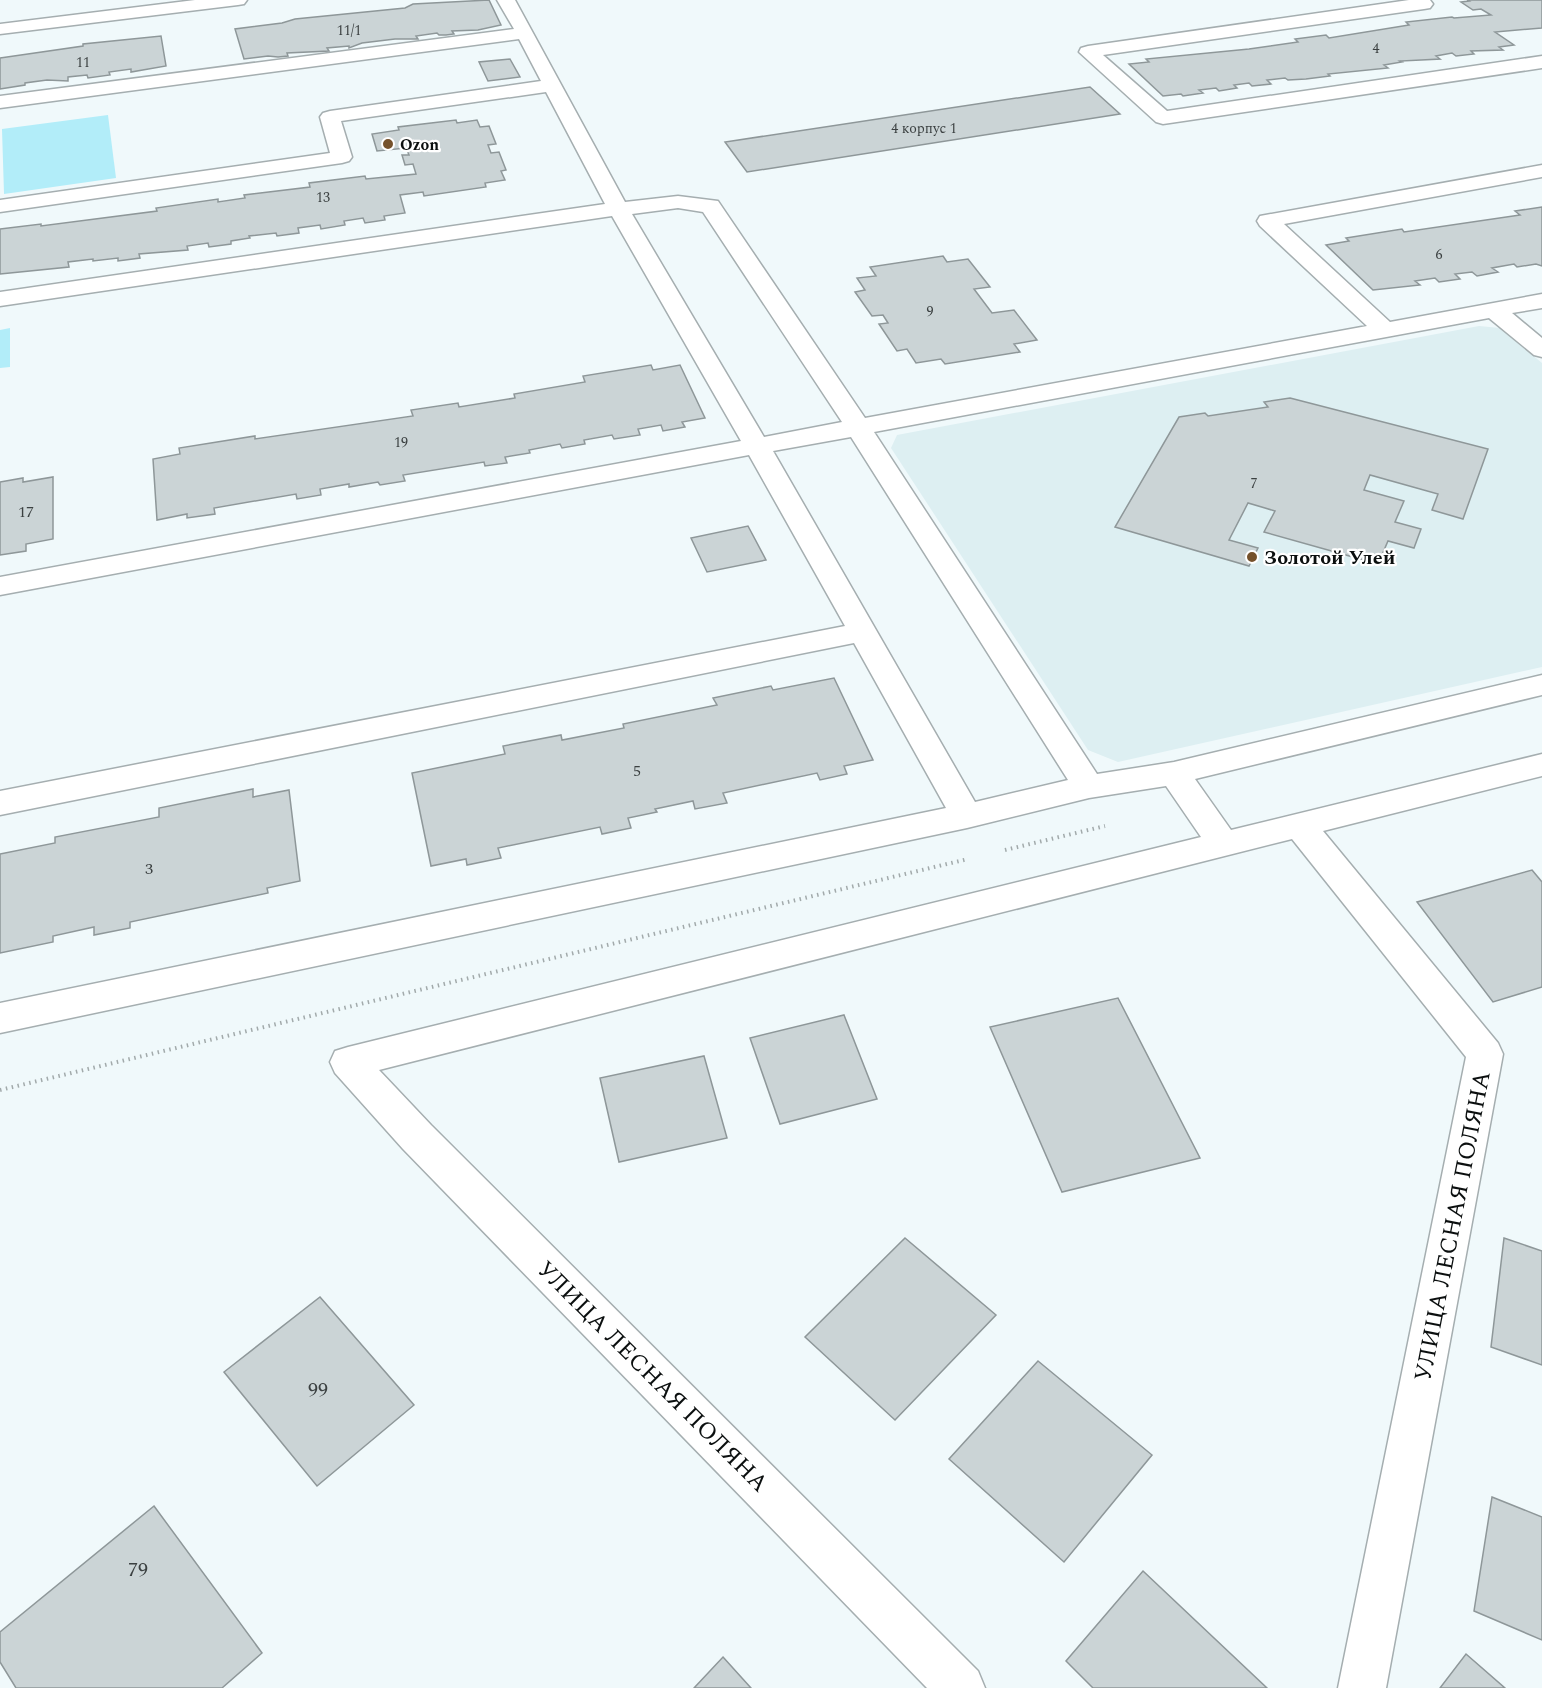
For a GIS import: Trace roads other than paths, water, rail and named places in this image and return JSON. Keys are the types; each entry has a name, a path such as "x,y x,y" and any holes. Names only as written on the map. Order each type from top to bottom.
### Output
{"street":[{"path":"0,15 124,0"},
{"path":"0,29 238,0"},
{"path":"506,0 618,209 757,446 967,816"},
{"path":"1418,0 1424,4 1088,52 1163,118 1542,62"},
{"path":"0,102 525,33"},
{"path":"0,206 342,157 330,117 553,85"},
{"path":"1385,330 1268,221 1542,171"},
{"path":"0,299 618,209 678,202 710,206 858,428 1089,788"},
{"path":"0,586 1542,301"},
{"path":"1494,310 1542,350"},
{"path":"0,803 863,632"},
{"path":"0,1018 967,816 1089,788 1174,773 1542,685"},
{"path":"1174,773 1222,844 1542,765"},
{"name":"УЛИЦА ЛЕСНАЯ ПОЛЯНА","path":"1299,825 1485,1054 1362,1688"},
{"name":"УЛИЦА ЛЕСНАЯ ПОЛЯНА","path":"961,1688 425,1145 348,1062 1222,844"}],"place":[{"name":"Ozon","path":"388,144"},
{"name":"Золотой Улей","path":"1252,557"}]}
